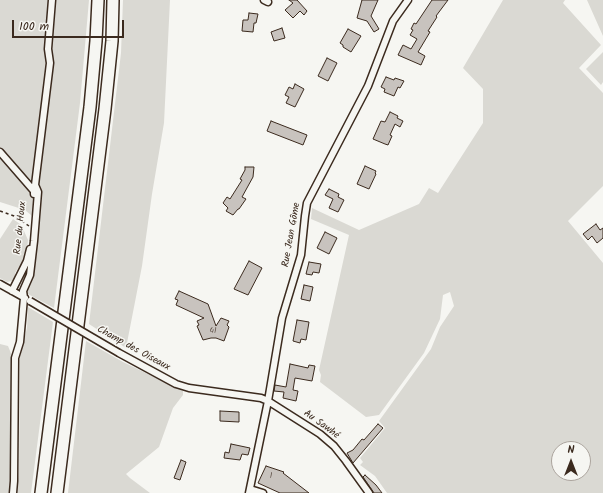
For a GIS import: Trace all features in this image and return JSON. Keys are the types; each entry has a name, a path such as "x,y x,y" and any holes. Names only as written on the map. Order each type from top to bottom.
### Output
{"highway":[{"path":"41,493 90,107 98,0"},
{"path":"57,493 105,109 112,41 113,0"}],"street":[{"path":"13,493 15,358 20,342 27,300 23,291 31,269 34,241 38,192 34,185 50,63 48,49 52,0"},
{"name":"Rue Jean Gôme","path":"249,491 268,401 282,318 301,255 305,216 308,203 360,104 373,76 393,21 408,0"},
{"name":"Rue du Houx","path":"0,152 34,191 28,261 12,291"},
{"name":"Champ des Oiseaux","path":"0,284 119,353 176,384 189,388 261,398 268,401"},
{"name":"Au Sawhé","path":"268,401 320,434 334,446 368,493"},
{"path":"249,491 263,493"}],"path":[{"path":"0,211 14,216 32,228"}],"shaded area":[{"path":"0,0 89,0 80,103 54,308 26,293 25,291 38,221 25,210 0,202"},
{"path":"123,0 170,0 164,123 142,266 126,348 89,324 121,53"},
{"path":"503,0 565,0 563,3 601,45 579,68 603,93 603,186 568,221 603,263 603,493 387,493 375,476 360,465 363,462 360,458 385,428 379,421 431,349 440,327 454,306 450,292 443,295 440,319 424,353 379,415 366,417 320,382 321,375 319,370 349,235 311,219 312,208 359,230 419,204 429,188 438,193 483,123 483,89 463,68"},
{"path":"587,0 603,0 603,36"},
{"path":"603,52 603,82 601,85 586,69"},
{"path":"13,219 20,224 28,240 27,250 22,265 18,268 12,281 7,282 0,278 0,239"},
{"path":"28,307 53,322 31,493 17,493 19,471 20,356 27,328"},
{"path":"86,341 123,362 183,391 183,395 173,408 159,447 126,474 150,493 68,493"},
{"path":"0,344 8,346 15,363 13,470 10,493 0,493"}],"building":[{"path":"289,0 297,0 307,11 304,15 300,11 293,18 285,10 293,3"},
{"path":"362,0 378,0 371,16 379,29 374,32 367,21 357,18"},
{"path":"432,0 448,0 436,16 437,17 428,31 430,32 418,52 425,56 421,65 398,55 403,45 411,49 417,39 410,35 413,30 411,29"},
{"path":"249,13 258,14 256,23 254,23 253,32 242,31 243,20 248,20"},
{"path":"282,28 285,38 274,41 271,32"},
{"path":"348,29 361,36 351,52 340,43"},
{"path":"327,58 337,63 328,81 318,76"},
{"path":"386,77 404,81 400,88 398,87 394,96 384,92 385,89 381,87"},
{"path":"295,84 304,89 295,107 286,103 289,97 285,95 289,87 293,89"},
{"path":"390,112 398,116 397,118 403,121 400,127 395,124 390,135 392,136 388,145 373,139 381,121 385,122"},
{"path":"271,121 307,135 303,145 267,131"},
{"path":"365,166 376,171 369,189 357,184"},
{"path":"245,167 254,167 253,177 242,197 246,199 233,215 226,211 228,208 223,203 227,197 230,199 242,180 240,179"},
{"path":"329,189 339,194 338,197 344,200 338,212 329,208 333,199 325,195"},
{"path":"596,224 600,230 603,228 603,238 597,243 592,236 588,240 583,234"},
{"path":"325,232 337,238 329,254 317,248"},
{"path":"249,261 262,268 248,295 234,289"},
{"path":"309,262 321,264 319,273 313,272 312,275 306,274"},
{"path":"304,285 313,287 310,301 301,299"},
{"path":"179,291 208,304 216,326 221,318 229,321 227,325 229,327 224,341 216,338 203,340 197,326 199,325 197,321 204,318 176,305 178,300 175,299"},
{"path":"297,320 309,322 306,340 301,339 300,343 293,341"},
{"path":"290,364 308,368 309,365 315,366 312,381 295,378 293,390 298,391 296,401 283,398 284,392 274,391 275,385 286,387"},
{"path":"220,411 239,412 239,422 220,421"},
{"path":"378,424 383,428 353,463 347,453 353,450 362,439 364,440"},
{"path":"231,444 250,448 248,455 242,454 240,460 224,458 225,452 229,453"},
{"path":"181,460 186,462 180,480 174,478"},
{"path":"266,466 284,472 283,473 309,493 280,493 258,483"},
{"path":"365,475 382,493 374,493 363,477"}]}
